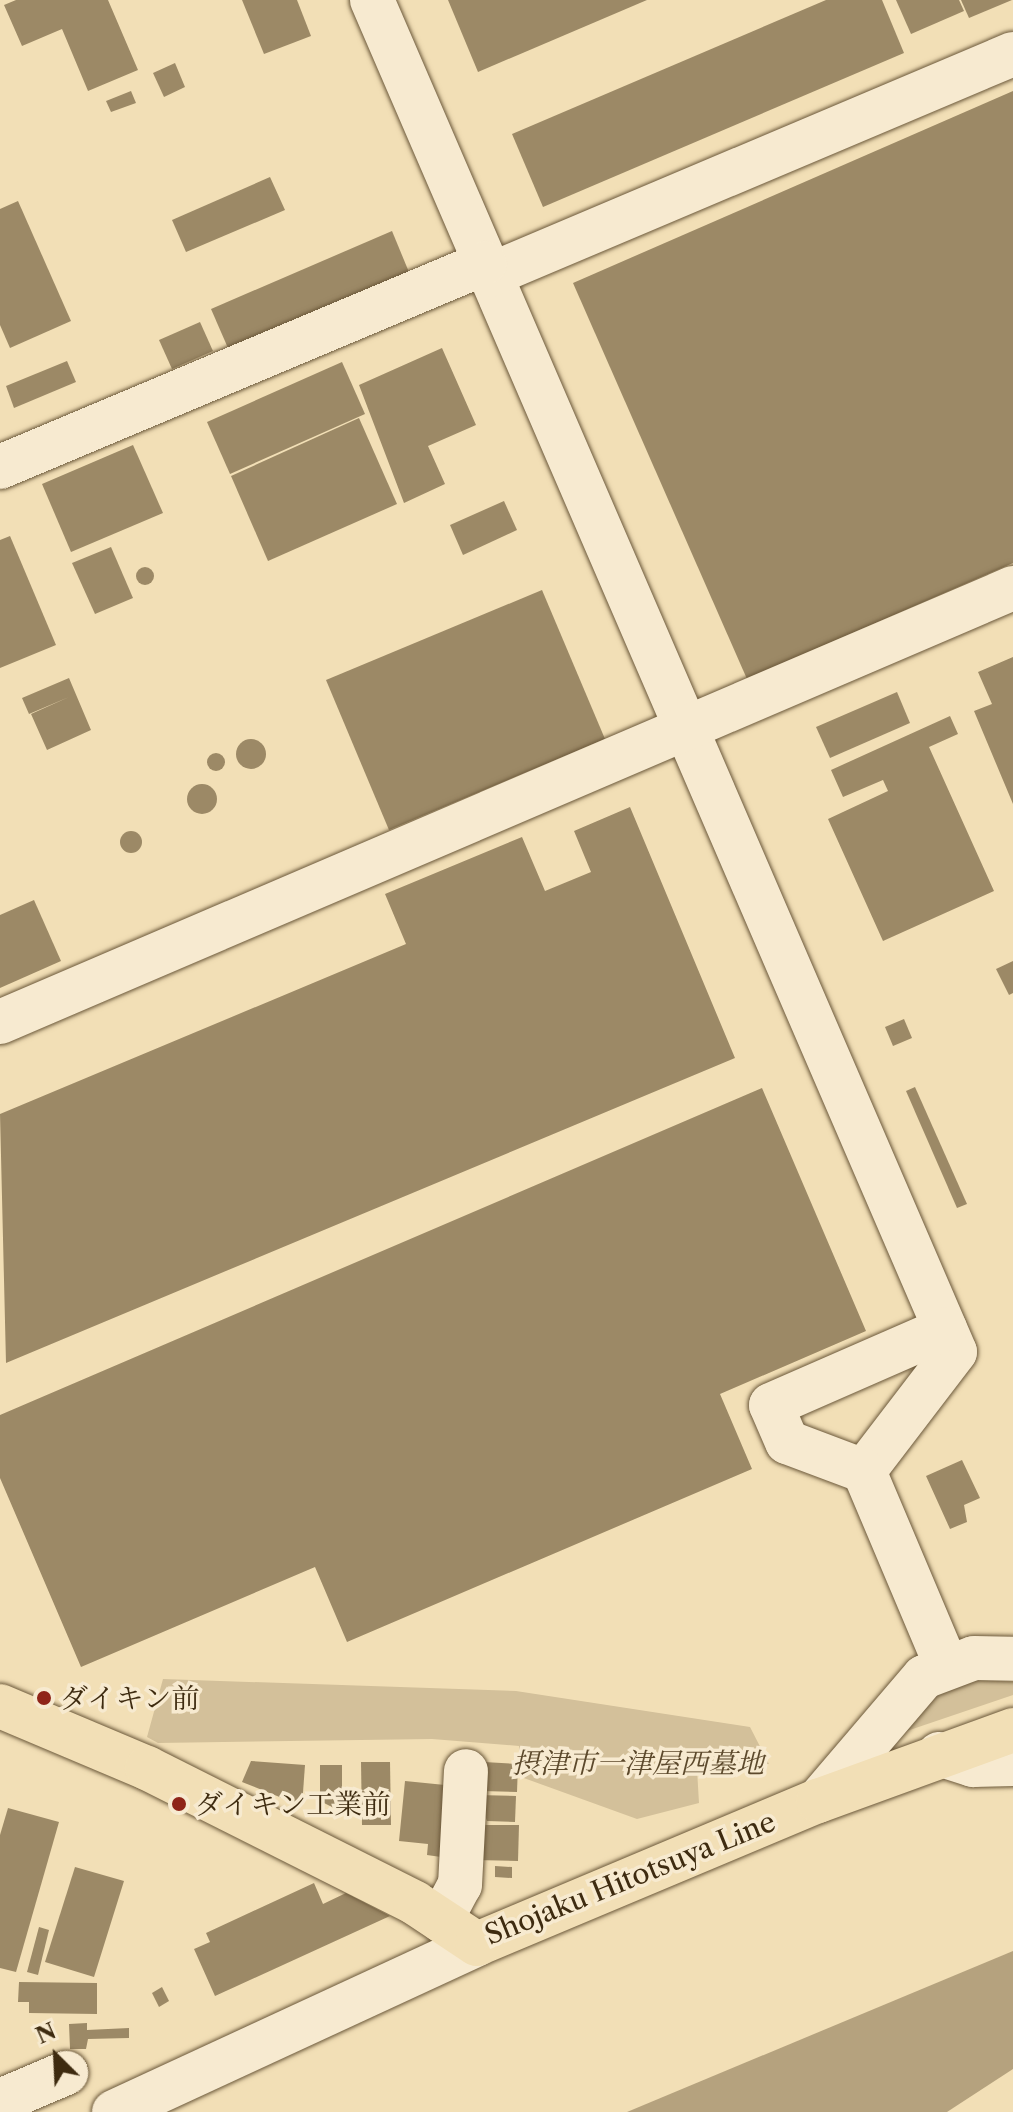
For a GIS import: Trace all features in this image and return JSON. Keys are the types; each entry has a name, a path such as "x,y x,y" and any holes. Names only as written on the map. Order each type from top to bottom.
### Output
{"main road":[{"name":"Shojaku Hitotsuya Line","path":"0,1706 147,1768 441,1920 477,1944 818,1801 939,1754 1013,1730"}],"street":[{"path":"372,0 955,1352 864,1471"},
{"path":"0,467 1013,54"},
{"path":"0,1022 1013,588"},
{"path":"945,1329 771,1405 787,1442 864,1471 945,1663"},
{"path":"818,1801 853,1751 945,1663 1013,1659"},
{"path":"939,1754 973,1765 1013,1764"},
{"path":"441,1920 460,1885 466,1771"},
{"path":"114,2112 477,1944"},
{"path":"0,2101 66,2073"}],"green space":[{"name":"摂津市一津屋西墓地","path":"163,1679 516,1691 750,1727 769,1764 697,1769 699,1803 637,1819 521,1777 519,1746 432,1739 158,1743 147,1737"},
{"path":"971,1679 1013,1682 1013,1695 892,1736 937,1692"}],"shaded area":[{"path":"1013,1951 1013,2069 947,2112 627,2112"}],"building":[{"path":"16,0 108,0 138,70 88,91 62,29 22,46 4,5"},
{"path":"242,0 297,0 311,36 264,54"},
{"path":"448,0 647,0 478,72"},
{"path":"826,0 882,0 904,53 543,207 512,134"},
{"path":"896,0 959,0 964,11 911,34"},
{"path":"961,0 1012,0 969,18"},
{"path":"175,63 185,87 164,97 153,73"},
{"path":"131,91 136,103 111,112 106,101"},
{"path":"1013,91 1013,563 747,679 573,283"},
{"path":"270,177 285,210 186,252 172,220"},
{"path":"18,201 71,321 10,348 0,325 0,209"},
{"path":"392,231 411,277 231,355 211,309"},
{"path":"200,322 213,351 172,369 159,340"},
{"path":"442,348 476,425 428,446 445,484 404,503 359,385"},
{"path":"67,361 76,382 14,408 6,386"},
{"path":"342,362 365,414 230,474 207,422"},
{"path":"359,418 397,504 268,561 231,476"},
{"path":"133,445 163,513 71,552 42,484"},
{"path":"504,501 517,530 463,555 450,525"},
{"path":"10,536 56,645 0,668 0,540"},
{"path":"111,547 133,598 95,614 72,563"},
{"path":"145,567 154,576 145,585 136,576"},
{"path":"542,590 605,739 389,830 326,680"},
{"path":"1013,657 1013,804 974,711 992,704 978,672"},
{"path":"69,678 91,730 47,750 31,714 69,697 29,714 22,698"},
{"path":"897,692 910,723 830,758 816,727"},
{"path":"950,716 958,734 929,747 994,891 883,941 828,819 888,791 883,780 843,797 831,770"},
{"path":"251,739 262,743 266,754 262,765 251,769 240,765 236,754 240,743"},
{"path":"212,753 220,753 225,762 223,769 212,771 207,766 207,758"},
{"path":"202,784 213,788 217,799 213,810 202,814 191,810 187,799 191,788"},
{"path":"630,807 735,1058 6,1363 0,1114 406,944 385,894 522,837 545,891 591,872 574,831"},
{"path":"131,831 139,834 142,842 139,850 131,853 123,850 120,842 123,834"},
{"path":"34,900 61,961 0,988 0,915"},
{"path":"1013,961 1013,993 1009,995 996,969"},
{"path":"904,1019 912,1038 893,1046 885,1027"},
{"path":"915,1087 967,1204 957,1208 906,1091"},
{"path":"762,1088 866,1331 720,1394 752,1469 347,1642 315,1567 81,1667 0,1478 0,1415"},
{"path":"962,1460 980,1498 964,1505 967,1522 950,1529 926,1476"},
{"path":"251,1761 305,1765 302,1806 242,1782"},
{"path":"361,1762 390,1762 391,1825 362,1825"},
{"path":"484,1762 518,1764 517,1792 482,1791"},
{"path":"320,1765 342,1765 342,1812 320,1801"},
{"path":"405,1781 455,1786 448,1858 427,1855 428,1844 399,1841"},
{"path":"477,1795 516,1796 515,1822 487,1821"},
{"path":"8,1808 59,1822 16,1972 0,1968 0,1835"},
{"path":"476,1825 519,1825 518,1861 475,1860"},
{"path":"495,1866 512,1867 512,1878 495,1877"},
{"path":"75,1867 124,1881 94,1977 45,1962"},
{"path":"314,1883 323,1904 346,1893 390,1916 215,1996 194,1949 210,1942 206,1933"},
{"path":"39,1927 49,1930 38,1975 27,1972"},
{"path":"19,1982 97,1983 97,2014 29,2013 29,2002 18,2002"},
{"path":"162,1987 169,2001 159,2007 152,1993"},
{"path":"87,2023 87,2030 129,2028 129,2038 88,2039 86,2049 70,2049 69,2024"}],"place":[{"name":"ダイキン前","path":"44,1698"},
{"name":"ダイキン工業前","path":"179,1804"}]}
